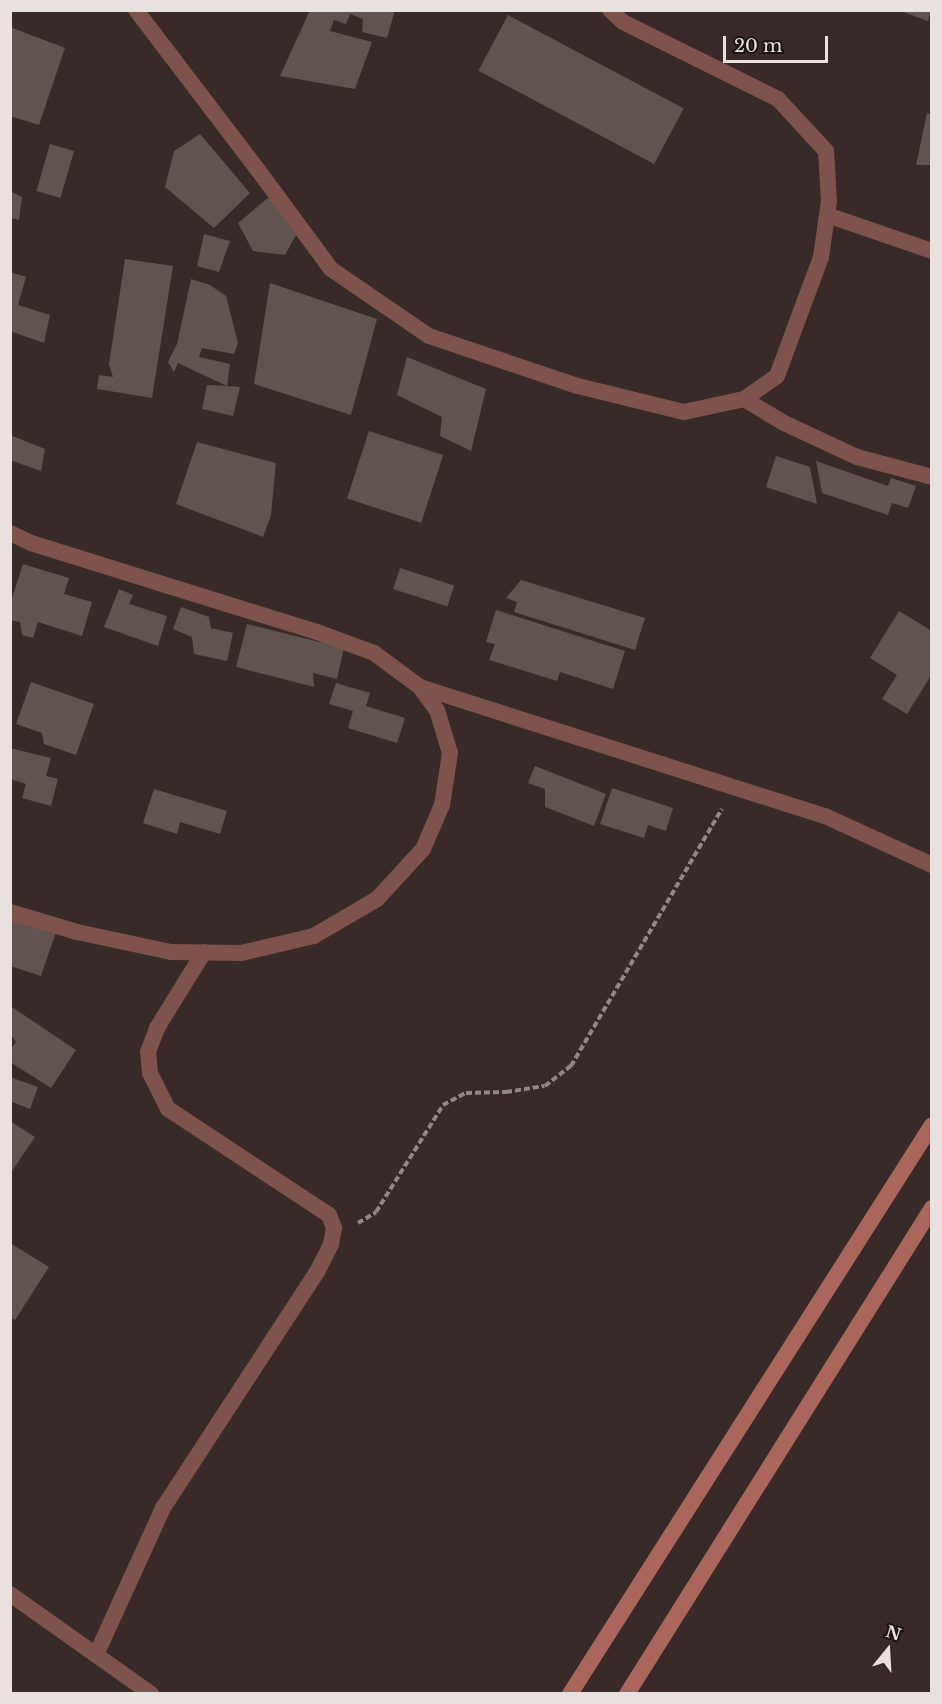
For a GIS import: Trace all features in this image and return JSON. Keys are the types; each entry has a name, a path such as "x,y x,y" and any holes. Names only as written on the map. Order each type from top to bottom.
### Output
{"main road":[{"path":"570,1694 926,1144 932,1125"},
{"path":"627,1694 932,1208"}],"street":[{"path":"136,10 331,269 429,336 578,386 684,412 744,399 777,376 821,257 829,201 826,151 778,99 623,22 610,10"},
{"path":"827,215 932,250"},
{"path":"744,399 784,423 857,457 932,477"},
{"path":"10,533 31,543 306,628 374,653 420,687 437,710 450,753 442,805 423,849 376,899 315,936 241,953 171,952 87,934 10,912"},
{"path":"420,687 825,816 932,865"},
{"path":"96,1655 163,1508 318,1272 331,1244 334,1228 329,1215 168,1109 150,1073 148,1052 157,1028 204,952"},
{"path":"10,1594 151,1694"}],"path":[{"path":"334,1228 358,1224 376,1212 443,1105 466,1093 506,1092 545,1086 571,1066 734,788"}],"building":[{"path":"310,10 395,10 387,38 362,32 363,19 350,14 346,24 334,20 330,31 372,42 355,89 280,76"},
{"path":"898,10 931,10 928,21"},
{"path":"508,15 684,108 654,164 478,71"},
{"path":"10,27 65,48 39,125 10,116"},
{"path":"927,113 932,115 932,165 916,165"},
{"path":"200,134 250,193 214,228 165,187 174,151"},
{"path":"50,144 74,151 61,198 36,191"},
{"path":"10,191 22,197 19,220 10,218"},
{"path":"269,197 296,235 285,255 253,251 238,223"},
{"path":"204,234 230,241 219,272 197,266"},
{"path":"125,259 173,266 152,398 97,389 99,375 113,377 109,364"},
{"path":"10,272 26,277 18,305 50,315 44,343 10,331"},
{"path":"191,279 210,285 226,296 238,343 234,354 202,348 199,357 230,364 227,386 178,363 174,372 168,362 177,344"},
{"path":"270,283 377,319 351,415 254,384"},
{"path":"407,357 486,389 471,451 440,436 442,417 397,395"},
{"path":"207,385 240,387 233,416 202,409"},
{"path":"369,431 443,455 421,523 347,499"},
{"path":"10,435 45,449 41,471 10,460"},
{"path":"197,442 276,463 271,515 263,537 176,504"},
{"path":"776,456 810,467 817,504 766,487"},
{"path":"816,461 888,486 891,478 916,486 908,508 892,503 888,515 822,493"},
{"path":"23,564 69,578 64,594 92,602 82,636 38,622 33,638 22,635 20,622 10,620 10,604"},
{"path":"400,568 454,586 447,607 393,589"},
{"path":"521,580 645,618 635,650 514,612 517,602 506,598"},
{"path":"119,589 133,595 129,604 167,616 158,646 104,627"},
{"path":"181,607 209,617 211,628 233,633 227,661 194,654 192,637 173,629"},
{"path":"496,610 625,651 613,689 560,672 557,681 489,660 495,644 486,642"},
{"path":"899,611 932,631 932,674 907,714 882,699 897,675 870,658"},
{"path":"247,624 344,648 337,679 313,673 314,687 236,667"},
{"path":"31,682 94,704 76,755 44,744 42,733 16,724"},
{"path":"336,683 370,693 366,706 405,718 397,743 348,728 353,711 329,704"},
{"path":"10,748 51,758 46,776 58,779 51,806 22,798 26,784 10,779"},
{"path":"535,766 606,794 594,826 545,807 545,789 528,783"},
{"path":"612,788 673,808 666,831 648,825 644,838 600,824"},
{"path":"154,789 227,811 220,834 180,822 177,834 143,823"},
{"path":"10,917 56,932 41,976 10,966"},
{"path":"12,1007 76,1050 51,1088 10,1062 10,1051 16,1042 10,1033"},
{"path":"10,1077 38,1087 30,1109 10,1101"},
{"path":"10,1121 35,1137 10,1174"},
{"path":"10,1243 49,1267 15,1320 10,1317"}]}
